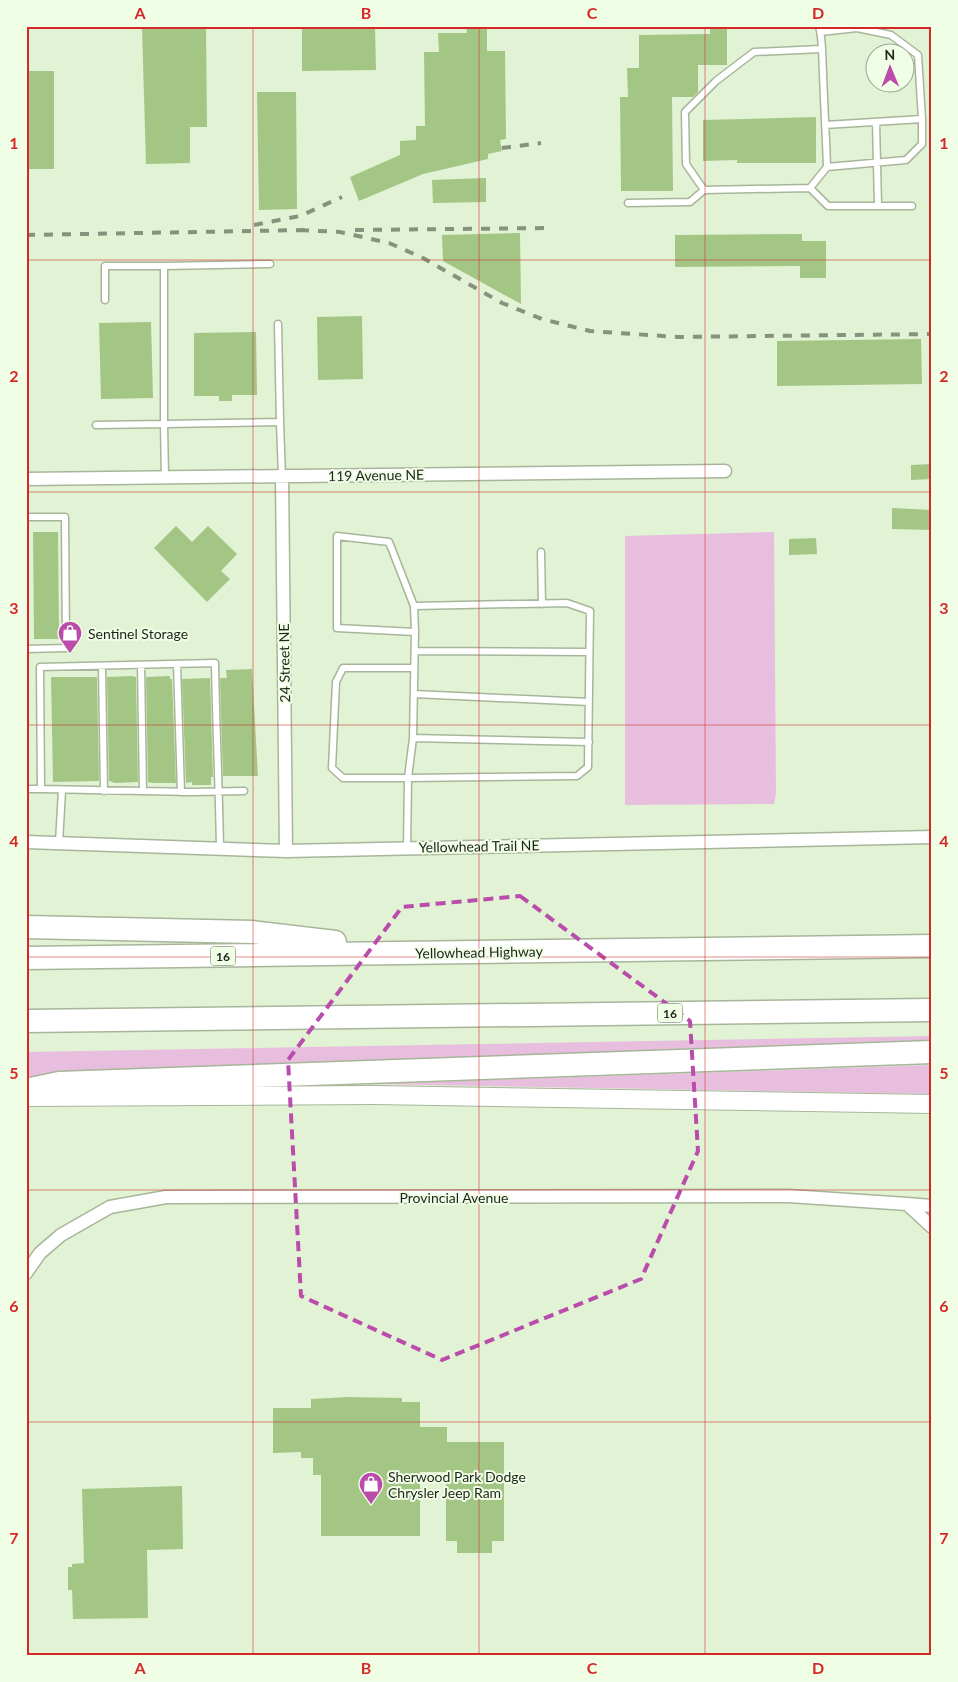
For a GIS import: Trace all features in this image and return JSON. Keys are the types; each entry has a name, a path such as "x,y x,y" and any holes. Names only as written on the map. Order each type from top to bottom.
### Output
{"highway":[{"path":"26,927 252,932 421,953"},
{"name":"Yellowhead Highway","path":"26,958 932,946"},
{"name":"16","path":"26,1022 932,1010"},
{"path":"26,1090 59,1084 932,1052"}],"main road":[{"path":"26,1097 373,1095 932,1104"}],"street":[{"name":"119 Avenue NE","path":"26,480 725,471"},
{"name":"24 Street NE","path":"282,476 286,851"},
{"name":"Yellowhead Trail NE","path":"26,842 286,851 932,837"},
{"name":"Provincial Avenue","path":"26,1273 40,1253 60,1235 110,1207 166,1197 789,1196 932,1206"},
{"path":"907,1204 932,1227"}],"lane":[{"path":"810,188 827,167 820,29 857,28 891,35 918,55 922,144 906,160 827,167"},
{"path":"704,190 686,164 685,112 716,81 754,52 821,49"},
{"path":"825,125 922,119"},
{"path":"876,122 878,206"},
{"path":"628,203 690,202 704,190 810,188 828,206 912,206"},
{"path":"105,300 105,266 270,264"},
{"path":"164,266 164,478"},
{"path":"278,324 282,476"},
{"path":"96,425 280,422"},
{"path":"26,517 65,517 66,648 26,649"},
{"path":"407,848 408,778 413,738 415,651 415,632 414,606 389,542 337,536 337,628 415,632"},
{"path":"541,552 542,604"},
{"path":"414,606 567,603 590,611 588,767 577,776 343,778 332,768 336,682 343,668 414,668"},
{"path":"415,651 589,652"},
{"path":"41,789 40,667 215,663 220,849"},
{"path":"177,664 181,792"},
{"path":"141,665 143,792"},
{"path":"102,666 104,790"},
{"path":"414,694 589,702"},
{"path":"413,738 589,742"},
{"path":"26,789 143,792 244,791"},
{"path":"59,843 62,790"}],"highlighted area":[{"path":"520,896 690,1021 698,1151 641,1279 442,1360 301,1296 288,1060 402,907"}],"shaded area":[{"path":"774,532 776,794 774,804 625,805 625,536"},
{"path":"932,1036 932,1043 26,1084 26,1052"},
{"path":"932,1065 932,1094 370,1084"}],"building":[{"path":"302,26 375,26 376,70 302,71"},
{"path":"466,26 487,26 487,51 505,51 506,139 500,140 502,151 488,154 488,159 423,174 359,201 350,177 400,155 400,141 416,140 416,126 425,126 424,52 439,52 438,33 467,33"},
{"path":"710,26 727,26 727,65 698,65 698,92 693,97 672,97 673,191 621,191 620,97 628,97 627,68 639,68 639,35 710,34"},
{"path":"206,27 207,127 190,127 190,163 146,164 142,28"},
{"path":"26,71 54,71 54,169 26,169"},
{"path":"257,92 296,92 297,209 259,210"},
{"path":"816,117 816,163 737,163 737,160 703,161 703,120"},
{"path":"486,178 486,202 433,203 432,180"},
{"path":"520,233 521,304 443,261 442,235"},
{"path":"802,234 802,241 826,241 826,278 800,278 800,266 675,267 675,235"},
{"path":"362,316 363,379 318,380 317,317"},
{"path":"151,322 153,398 101,399 99,323"},
{"path":"256,332 257,395 232,395 232,401 219,401 219,396 194,396 194,333"},
{"path":"921,339 922,384 777,386 777,341"},
{"path":"932,464 932,479 911,480 911,465"},
{"path":"892,508 932,510 932,530 892,529"},
{"path":"176,526 192,542 208,526 237,554 221,571 230,579 207,602 154,548"},
{"path":"33,532 58,532 59,639 34,639"},
{"path":"816,538 817,554 789,555 789,539"},
{"path":"252,669 258,776 223,776 220,678 227,678 226,670"},
{"path":"170,676 170,679 172,679 176,783 153,783 148,782 146,677"},
{"path":"51,677 97,677 99,781 53,782"},
{"path":"107,677 136,677 138,782 115,783 109,781"},
{"path":"210,678 213,777 211,777 211,785 192,785 192,782 186,783 182,679"},
{"name":"Sherwood Park Dodge Chrysler Jeep Ram","path":"349,1397 402,1398 402,1402 420,1402 420,1427 447,1427 447,1442 504,1442 504,1541 492,1541 492,1553 457,1553 457,1541 446,1541 446,1472 420,1472 420,1536 321,1536 321,1475 313,1475 313,1458 301,1458 301,1452 273,1453 273,1408 311,1408 311,1399"},
{"path":"182,1486 183,1549 147,1550 148,1618 73,1619 72,1590 68,1590 68,1567 72,1567 72,1564 84,1563 82,1489"}],"railway":[{"path":"502,148 541,143"},
{"path":"254,225 300,216 342,197"},
{"path":"355,230 553,228"},
{"path":"300,230 340,232 389,243 423,258 502,303 542,319 590,331 677,337 932,334"},
{"path":"26,235 308,230"}],"place":[{"name":"Sentinel Storage","path":"70,654"},
{"name":"Sherwood Park Dodge Chrysler Jeep Ram","path":"371,1505"}]}
